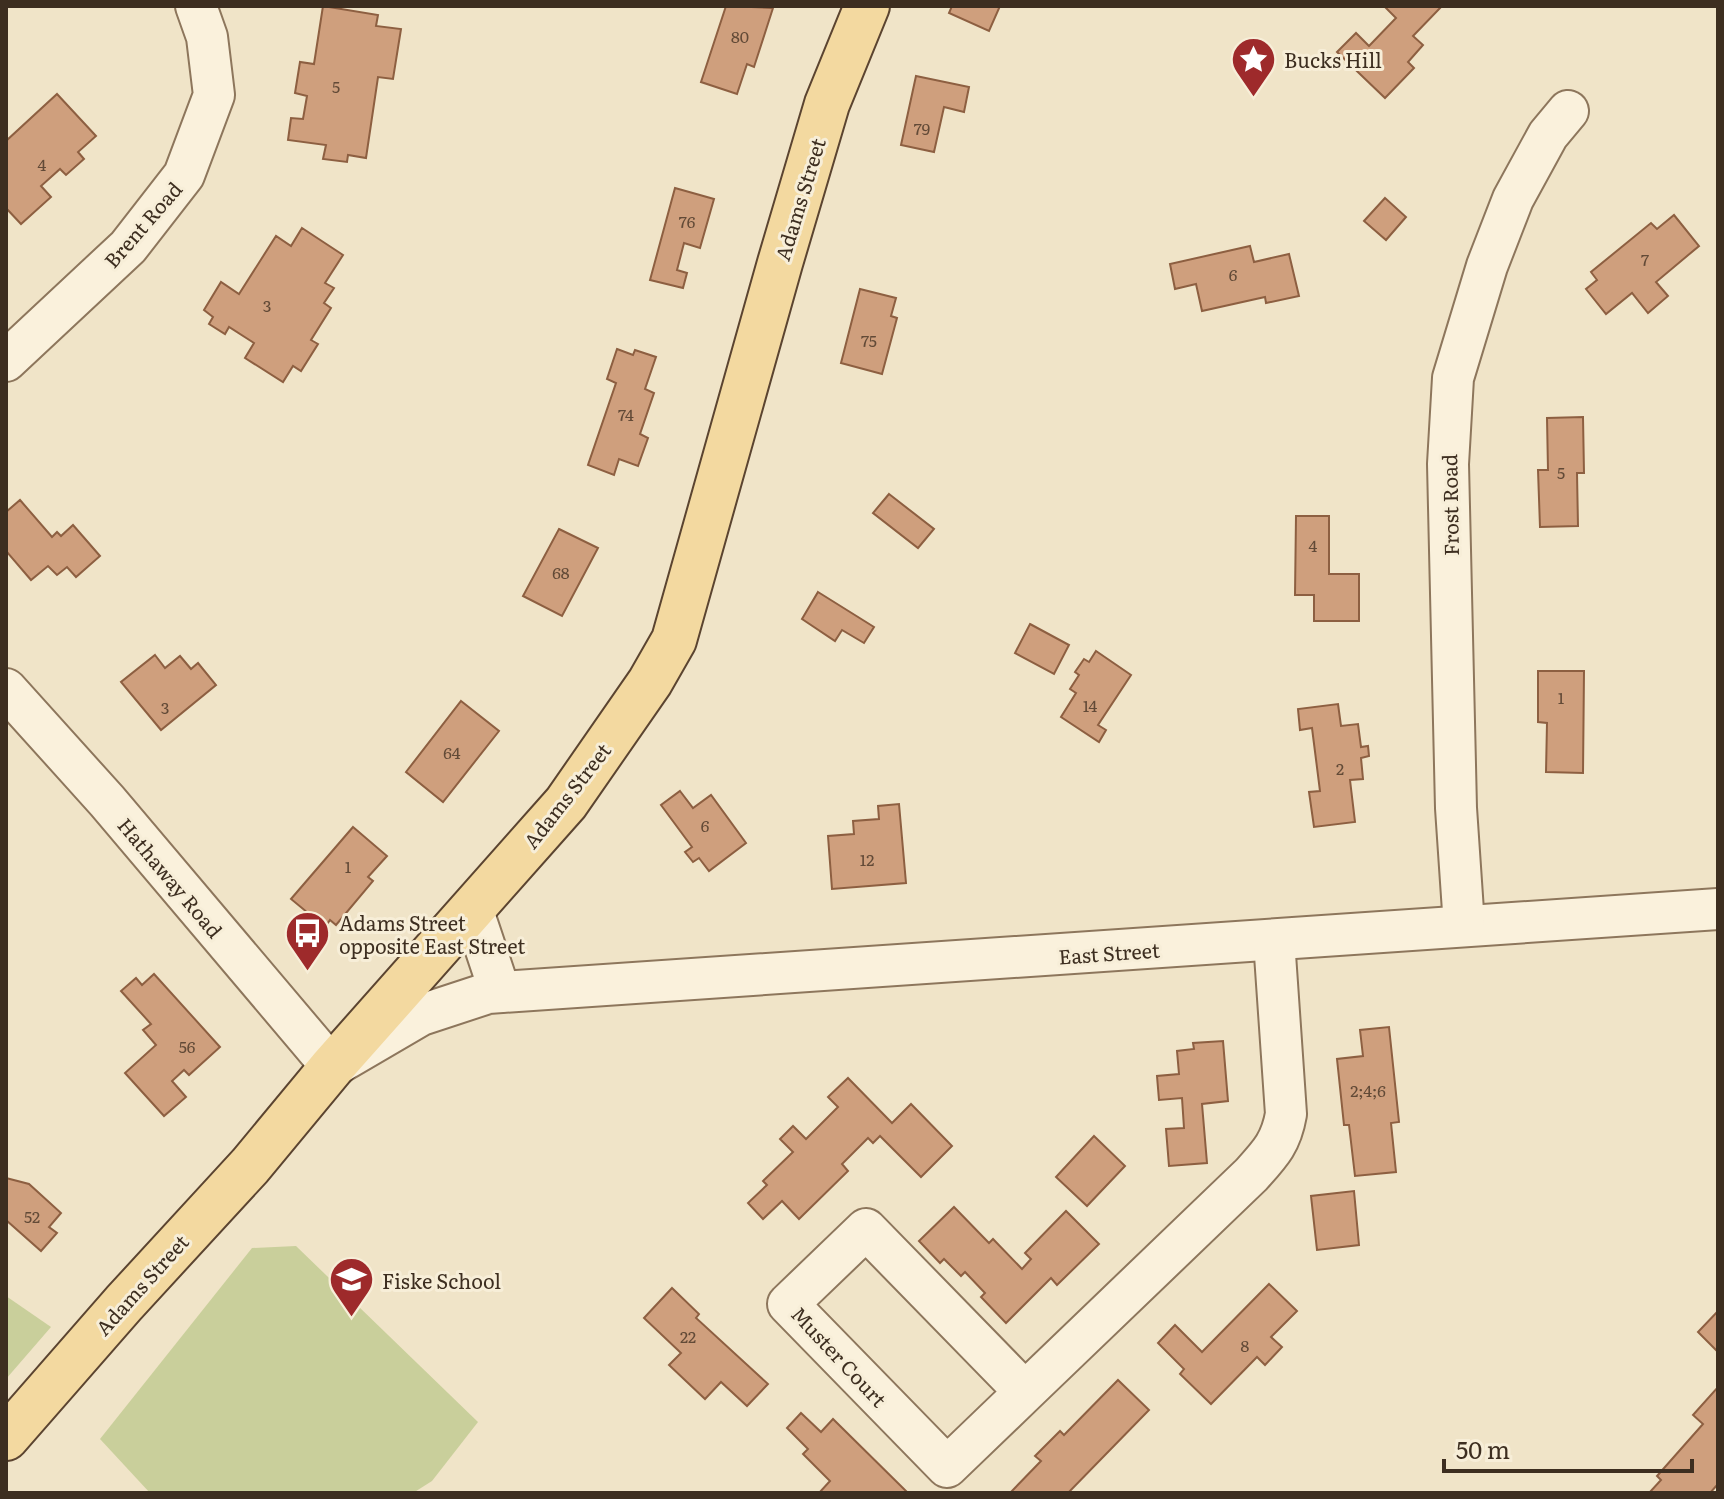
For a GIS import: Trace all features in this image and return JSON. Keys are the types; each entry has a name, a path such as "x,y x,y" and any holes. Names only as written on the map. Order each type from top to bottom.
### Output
{"main road":[{"name":"Adams Street","path":"6,1438 250,1166 332,1067 566,803 650,682 674,640 827,104 867,6"}],"street":[{"name":"Brent Road","path":"6,361 128,247 184,175 214,95 207,37 196,6"},
{"name":"Frost Road","path":"1464,926 1456,808 1448,464 1453,378 1487,266 1513,199 1548,135 1568,111"},
{"name":"Hathaway Road","path":"6,689 107,801 332,1067"},
{"path":"472,908 500,992"},
{"name":"East Street","path":"332,1067 421,1015 488,993 1718,909"},
{"name":"Muster Court","path":"1025,1392 866,1229 788,1304 947,1467 1244,1182 1283,1135 1286,1114 1274,940"}],"green space":[{"path":"296,1246 478,1422 432,1481 413,1493 150,1493 100,1439 252,1248"},
{"path":"6,1296 51,1327 6,1379"}],"building":[{"path":"323,6 378,15 376,26 401,29 393,79 378,77 366,158 348,155 347,162 323,159 326,145 288,140 291,118 303,119 307,96 295,93 300,62 314,64"},
{"path":"726,6 773,8 754,67 747,64 737,94 701,82"},
{"path":"952,6 1000,6 989,31 949,13"},
{"path":"1384,6 1442,6 1413,36 1423,45 1408,62 1414,68 1385,98 1337,52 1356,33 1369,46 1396,18"},
{"path":"916,76 969,87 964,112 944,107 934,152 901,145"},
{"path":"57,94 96,136 78,152 84,159 66,175 60,169 41,186 51,197 21,224 6,208 6,139"},
{"path":"675,188 714,199 700,248 684,243 677,270 687,273 683,288 650,280"},
{"path":"1385,198 1406,217 1386,240 1364,221"},
{"path":"1674,215 1699,246 1656,282 1668,296 1648,313 1632,293 1606,314 1586,289 1597,280 1591,272 1651,223 1657,229"},
{"path":"302,228 343,255 325,283 334,288 324,303 331,308 311,340 318,344 301,371 293,366 283,382 245,358 254,343 229,327 225,334 209,324 213,317 204,310 221,282 239,294 276,236 291,246"},
{"path":"1250,246 1254,262 1289,254 1299,296 1266,303 1265,297 1202,311 1196,284 1175,289 1170,264"},
{"path":"860,289 896,298 891,316 897,318 882,374 841,363"},
{"path":"617,349 633,355 635,350 656,357 645,389 654,393 640,434 648,438 638,466 619,459 614,475 588,465 616,383 607,379"},
{"path":"1583,417 1584,473 1577,473 1578,526 1540,527 1538,470 1548,470 1547,418"},
{"path":"889,494 934,529 918,548 873,513"},
{"path":"20,500 52,537 57,532 61,536 73,525 100,556 76,577 67,567 57,575 48,566 31,580 6,551 6,512"},
{"path":"1296,516 1329,516 1329,574 1359,574 1359,621 1314,621 1314,595 1295,595"},
{"path":"559,529 598,548 562,616 523,596"},
{"path":"818,592 874,627 864,643 842,630 835,641 802,619"},
{"path":"1030,624 1069,645 1054,674 1015,653"},
{"path":"1096,651 1131,675 1098,725 1106,730 1099,742 1061,717 1076,693 1070,689 1079,675 1075,672 1084,659 1089,662"},
{"path":"155,655 165,668 180,656 191,669 198,663 216,685 161,730 121,682"},
{"path":"1538,671 1584,671 1583,773 1546,772 1547,723 1538,722"},
{"path":"461,701 499,731 443,802 406,772"},
{"path":"1338,704 1341,726 1358,724 1361,747 1368,746 1369,756 1361,758 1363,779 1350,780 1355,822 1314,827 1309,792 1320,791 1312,728 1300,730 1298,709"},
{"path":"680,791 693,808 711,795 746,843 709,871 699,858 693,862 685,852 692,847 661,805"},
{"path":"899,804 906,883 832,889 828,836 854,834 853,821 879,819 878,806"},
{"path":"353,827 387,856 368,877 373,881 336,925 330,920 325,927 291,899"},
{"path":"154,974 220,1047 189,1075 184,1070 172,1081 186,1097 164,1116 125,1073 156,1045 143,1030 151,1024 121,991 136,978 142,985"},
{"path":"1389,1027 1399,1122 1391,1123 1396,1172 1355,1176 1349,1125 1344,1125 1337,1059 1363,1056 1360,1030"},
{"path":"1223,1041 1228,1101 1202,1104 1207,1163 1169,1166 1166,1129 1184,1128 1182,1098 1159,1100 1157,1076 1179,1074 1177,1051 1194,1049 1193,1043"},
{"path":"848,1078 892,1123 911,1104 952,1146 921,1177 880,1136 873,1143 868,1138 842,1164 848,1171 799,1219 782,1201 763,1219 748,1203 767,1185 763,1181 793,1152 780,1139 793,1126 806,1139 838,1107 828,1097"},
{"path":"1094,1136 1125,1166 1087,1206 1056,1177"},
{"path":"6,1178 29,1184 61,1213 49,1227 57,1233 41,1251 6,1220"},
{"path":"1354,1191 1359,1245 1317,1250 1311,1196"},
{"path":"954,1207 989,1243 993,1239 1022,1269 1031,1259 1025,1253 1066,1211 1099,1244 1057,1285 1051,1278 1006,1323 981,1297 985,1293 965,1272 961,1276 944,1259 940,1263 919,1241"},
{"path":"1269,1284 1297,1311 1271,1337 1282,1347 1265,1365 1257,1357 1211,1404 1180,1374 1184,1369 1158,1343 1175,1325 1202,1352"},
{"path":"672,1288 699,1314 696,1318 768,1384 747,1406 721,1382 705,1399 669,1365 681,1353 644,1318"},
{"path":"1718,1311 1718,1352 1698,1332"},
{"path":"1118,1380 1149,1410 1068,1493 1010,1493 1041,1461 1035,1456 1060,1431 1064,1435"},
{"path":"1718,1387 1718,1484 1710,1493 1649,1493 1661,1480 1657,1476 1703,1424 1693,1415"},
{"path":"801,1413 821,1432 833,1419 908,1493 819,1493 830,1481 803,1454 808,1449 787,1428"}],"place":[{"name":"Bucks Hill","path":"1253,98"},
{"name":"Adams Street opposite East Street","path":"308,972"},
{"name":"Fiske School","path":"351,1319"}]}
